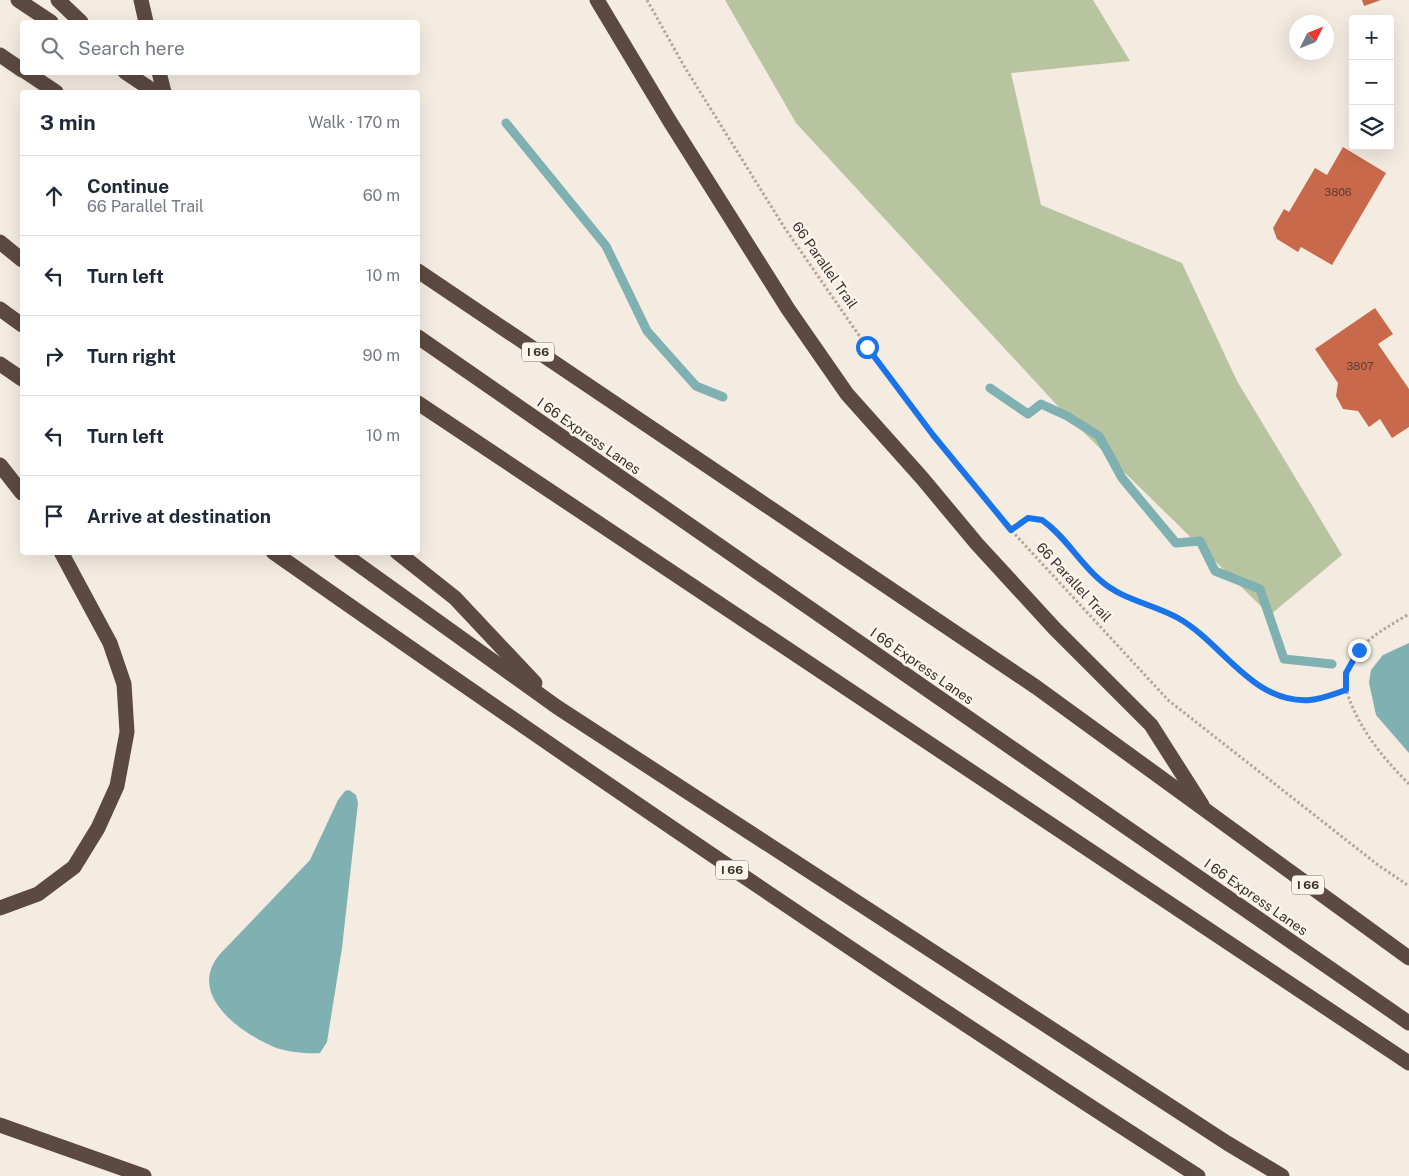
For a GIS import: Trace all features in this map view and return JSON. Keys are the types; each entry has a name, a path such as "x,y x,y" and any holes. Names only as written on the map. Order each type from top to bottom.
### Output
{"highway":[{"path":"18,0 48,20"},
{"path":"58,0 79,20"},
{"path":"141,0 146,20"},
{"path":"598,0 668,120 788,309 847,394 922,478 977,544 1055,629 1151,725 1207,813"},
{"path":"0,55 20,69"},
{"path":"30,75 53,90"},
{"path":"130,75 154,90"},
{"path":"137,75 155,90"},
{"path":"156,90 159,75"},
{"path":"0,242 20,258"},
{"name":"I 66","path":"420,272 1036,687 1409,958"},
{"path":"0,309 20,324"},
{"name":"I 66 Express Lanes","path":"420,337 1409,1023"},
{"path":"0,364 20,378"},
{"path":"420,404 457,431 1409,1063"},
{"path":"0,465 20,490"},
{"path":"0,908 38,894 74,867 98,828 117,786 127,732 124,684 110,643 63,555"},
{"name":"I 66","path":"278,555 655,818 831,937 1198,1176"},
{"path":"345,555 557,707 1227,1143 1282,1176"},
{"path":"401,555 455,598 557,707"},
{"path":"0,1125 144,1176"}],"path":[{"name":"66 Parallel Trail","path":"647,0 684,66 784,227 867,347 933,435 1011,530 1168,700 1378,865 1409,886"},
{"path":"1011,530 1028,518 1042,520 1100,581 1120,594 1164,612 1192,627 1263,689 1296,700 1311,700 1346,690"},
{"path":"1409,614 1374,636 1359,650 1346,673 1346,690 1355,716 1384,758 1409,784"}],"green space":[{"path":"725,0 1093,0 1130,61 1011,73 1041,205 1182,263 1237,381 1342,555 1270,615 1067,416 796,123"}],"water":[{"path":"1409,643 1409,753 1376,715 1369,683 1371,670 1383,655"},
{"path":"349,790 356,795 358,803 342,948 327,1042 320,1053 302,1053 285,1050 274,1047 246,1032 221,1010 213,997 209,983 211,969 220,954 310,860 338,800 345,791"}],"building":[{"path":"1362,0 1381,0 1364,6"},
{"path":"1343,147 1386,173 1332,265 1301,247 1298,252 1277,239 1273,228 1284,209 1289,212 1315,168 1327,175"},
{"path":"1375,308 1393,334 1378,344 1409,389 1409,427 1392,438 1380,419 1369,427 1358,411 1343,409 1336,396 1338,383 1315,349"}],"waterway":[{"path":"506,123 606,246 647,331 696,386 723,397"},
{"path":"990,388 1028,414 1041,404 1067,416 1099,436 1122,478 1176,543 1200,541 1215,571 1260,589 1284,659 1332,664"}],"route":[{"path":"867,347 933,435 1011,530 1028,518 1042,520 1050,525 1100,581 1120,594 1177,618 1192,627 1263,689 1296,700 1311,700 1346,690 1346,673 1359,650"}]}
